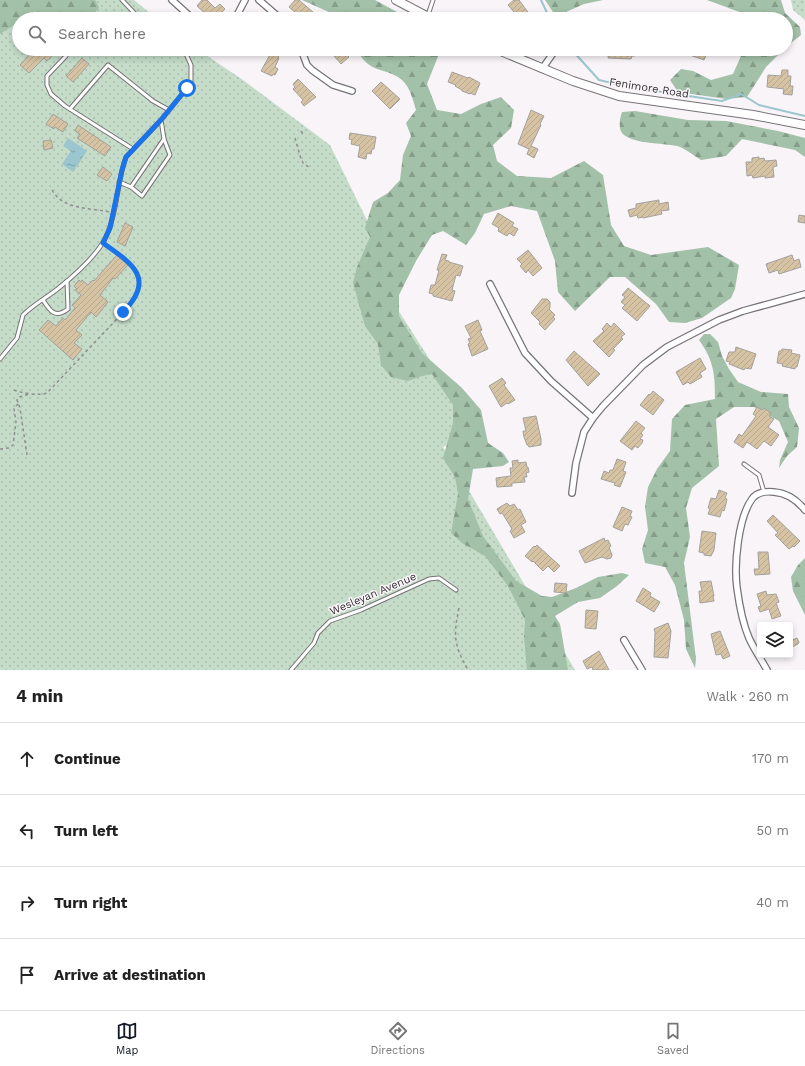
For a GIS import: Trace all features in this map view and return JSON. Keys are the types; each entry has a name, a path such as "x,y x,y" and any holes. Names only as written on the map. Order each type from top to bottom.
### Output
{"street":[{"path":"172,0 185,12"},
{"path":"239,12 245,0"},
{"path":"258,0 273,12"},
{"path":"396,0 419,12"},
{"path":"304,56 307,65 312,70 333,85 352,91"},
{"name":"Fenimore Road","path":"512,56 603,92 620,96 753,115 805,125"},
{"path":"542,69 551,56"},
{"path":"490,284 525,354 551,381 593,418"},
{"path":"572,493 578,455 584,432 603,406 643,365 667,347 718,320 743,311 805,294"},
{"path":"767,670 749,637 740,607 735,564 738,540 746,512 753,498 764,492 780,493 791,497 805,510"},
{"path":"624,640 642,670"}],"lane":[{"path":"122,0 133,12"},
{"path":"430,12 433,0"},
{"path":"66,56 47,76 47,85 51,94 70,109 133,149"},
{"path":"0,359 17,338 23,315 68,280 95,254 103,243 110,228 119,182 126,157 161,120 181,96 191,80 191,65 187,56"},
{"path":"70,109 108,65 153,101 169,110"},
{"path":"119,182 131,187 142,196 170,155 164,139 161,120"},
{"path":"131,187 164,139"},
{"path":"43,300 51,311 56,314 63,313 68,309 68,280"},
{"path":"744,464 759,475 764,492"},
{"name":"Wesleyan Avenue","path":"291,670 314,643 318,633 330,621 361,610 429,579 439,578 456,590"}],"path":[{"path":"295,138 301,159 310,168"},
{"path":"52,190 56,196 69,204 83,209 114,213"},
{"path":"14,390 18,392 41,395 47,393 132,303 139,287 139,276 127,260 103,243"},
{"path":"27,455 20,408 17,400 19,397 31,393"},
{"path":"0,449 10,448 13,445 16,422 14,409 18,404"},
{"path":"459,608 456,625 456,643 468,670"}],"green space":[{"path":"0,0 134,0 149,12 12,12 12,56 207,56 243,80 330,145 386,259 370,266 474,429 443,447 575,670 0,670"},
{"path":"0,0 95,0 99,7 96,12 12,12 12,26 0,34"},
{"path":"302,0 375,0 397,12 329,12"},
{"path":"545,0 603,0 584,4 566,12 553,12"},
{"path":"707,0 781,0 785,12 739,12"},
{"path":"791,0 805,0 805,20 793,10"},
{"path":"793,20 800,27 801,35 793,41"},
{"path":"361,56 438,56 427,84 437,110 461,114 481,104 501,97 514,110 511,128 493,145 497,161 517,176 551,178 584,161 603,175 611,225 624,246 651,255 708,247 739,265 735,289 731,298 702,318 685,323 669,322 656,304 625,277 610,277 575,311 558,292 555,261 537,211 511,206 484,214 475,233 466,245 443,231 432,235 416,261 399,295 399,316 422,353 462,388 481,410 488,443 503,453 509,462 503,466 473,469 468,499 483,536 516,581 542,596 552,597 576,588 598,577 622,573 629,575 600,598 578,602 555,616 560,624 568,670 527,670 524,637 525,620 508,586 485,556 462,543 451,533 458,494 455,477 443,458 453,423 453,405 432,374 408,381 391,377 381,365 378,344 365,326 353,283 357,267 370,237 365,228 373,202 388,193 400,180 403,155 411,136 406,123 416,110 409,90 402,80 394,75 371,66 364,61"},
{"path":"741,56 777,56 766,67 747,97 726,99 678,92 670,80 681,69 693,71 711,80 733,74"},
{"path":"635,111 688,120 726,121 805,138 805,157 795,150 742,139 726,156 701,160 677,146 640,141 626,137 620,128 622,112"},
{"path":"704,334 710,334 718,342 722,356 738,382 761,392 788,394 789,407 799,428 797,447 787,456 779,468 780,460 788,442 779,421 754,407 734,407 716,419 719,466 692,488 686,508 690,537 684,563 696,659 695,668 686,649 684,620 675,585 665,567 645,563 642,549 648,530 645,507 648,487 657,469 670,451 672,419 685,405 715,399 713,368 708,355 699,340"},
{"path":"805,558 805,615 793,591 791,577 798,565"}],"water":[{"path":"68,138 87,151 73,172 62,164 71,151 63,146"}],"building":[{"path":"202,0 207,0 215,8 220,4 225,9 222,12 204,12 197,6"},
{"path":"295,0 299,0 313,12 295,12 289,7"},
{"path":"514,0 519,0 528,12 514,12 508,5"},
{"path":"28,56 52,56 47,61 44,58 29,73 20,65"},
{"path":"269,56 278,56 275,67 278,69 275,75 273,74 272,76 261,71"},
{"path":"334,56 349,57 341,64"},
{"path":"608,56 632,56 631,59 608,58"},
{"path":"693,56 706,56 704,60"},
{"path":"82,58 89,64 73,82 66,76"},
{"path":"782,70 788,70 788,76 791,76 790,86 793,86 792,95 783,94 784,89 767,87 768,75 781,76"},
{"path":"452,72 468,78 469,77 480,83 475,95 462,91 455,86 456,85 448,82"},
{"path":"298,79 316,97 304,106 301,102 303,100 293,89 295,87 293,84"},
{"path":"381,82 400,99 390,109 372,91"},
{"path":"531,110 544,116 531,146 538,149 534,158 527,154 529,149 518,144"},
{"path":"53,114 68,124 63,132 46,124"},
{"path":"78,125 111,147 105,156 77,138 80,134 75,131"},
{"path":"350,133 376,137 374,149 372,149 371,154 367,153 366,159 358,157 360,146 351,144 352,140 349,139"},
{"path":"51,140 53,148 44,150 43,141"},
{"path":"759,157 759,159 764,158 765,161 776,160 777,166 773,167 774,177 765,178 765,176 753,178 752,175 747,176 746,162 752,162 752,158"},
{"path":"103,167 112,174 107,181 97,175"},
{"path":"659,200 659,204 668,202 669,210 661,211 662,214 643,218 638,218 637,215 630,217 628,210 636,208 636,204"},
{"path":"498,213 514,223 512,226 518,229 514,236 509,233 507,236 498,231 499,228 492,224"},
{"path":"799,215 805,216 805,223 798,222"},
{"path":"125,223 133,227 125,246 117,242"},
{"path":"528,250 542,268 533,276 528,270 526,273 520,266 522,264 517,259"},
{"path":"442,254 447,255 445,260 463,266 460,276 456,275 452,290 455,291 452,301 433,296 433,294 429,293 431,285 435,285 439,270 437,270"},
{"path":"117,255 128,265 115,279 113,278 100,295 108,302 96,317 91,312 76,330 82,335 74,343 82,349 73,360 39,330 48,320 56,326 63,318 65,320 75,308 72,305 81,295 75,290 77,289 74,286 79,280 81,282 82,280 88,285 93,280 94,281"},
{"path":"792,255 794,261 799,259 801,267 779,274 778,270 769,273 766,264"},
{"path":"628,288 650,306 637,321 622,308 625,305 621,302 625,297 622,295"},
{"path":"542,299 547,299 550,302 549,309 555,315 553,317 555,319 545,330 539,324 540,322 531,313"},
{"path":"478,320 482,330 480,331 488,349 472,356 468,344 470,343 468,339 471,338 465,326"},
{"path":"607,323 611,327 614,323 625,334 621,337 623,339 613,349 615,350 609,357 593,341 604,331 602,329"},
{"path":"736,347 756,354 751,369 745,368 744,370 729,364 730,362 726,361 729,352 735,352"},
{"path":"782,349 792,350 791,353 800,355 797,367 795,367 795,369 782,366 783,364 777,363 779,351"},
{"path":"574,351 600,374 588,386 566,360"},
{"path":"700,358 706,369 700,373 702,377 690,384 688,382 683,385 676,372"},
{"path":"502,378 506,383 504,385 515,400 501,407 489,386"},
{"path":"653,391 664,400 653,415 640,405"},
{"path":"757,407 762,410 764,408 771,413 769,416 774,419 768,427 779,435 771,446 764,441 757,449 747,442 743,448 734,442 739,434 742,436 756,416 753,414"},
{"path":"536,416 541,445 529,447 524,437 523,431 526,431 523,418"},
{"path":"636,421 645,428 641,433 643,435 640,439 643,440 642,443 638,448 635,446 632,450 620,441"},
{"path":"617,459 626,462 623,471 626,472 620,487 614,485 615,483 601,479 604,471 609,473 610,470 613,470"},
{"path":"518,460 518,463 526,462 528,467 529,472 526,473 527,477 524,477 525,482 512,483 512,486 497,487 496,478 511,476 510,468 513,468 512,461"},
{"path":"719,490 727,493 724,511 722,510 720,517 708,514 711,498 716,499"},
{"path":"507,503 510,506 514,504 518,510 520,509 526,522 521,525 525,532 514,538 510,531 512,529 502,513 500,514 497,509"},
{"path":"622,507 632,511 630,516 632,517 628,525 625,524 622,531 613,527"},
{"path":"773,515 800,541 794,547 793,546 789,549 775,535 778,533 767,521"},
{"path":"702,531 716,533 714,550 711,556 704,555 704,553 699,552"},
{"path":"604,538 605,541 608,540 611,546 609,547 612,555 611,558 607,559 602,557 585,563 579,551"},
{"path":"537,545 560,566 554,572 548,566 543,571 533,561 532,562 525,556 534,546 535,547"},
{"path":"758,552 768,552 770,574 755,575 754,569 759,569"},
{"path":"711,581 714,601 700,603 699,591 702,591 700,582"},
{"path":"555,583 567,584 566,593 554,592"},
{"path":"643,588 651,593 650,596 660,602 654,612 636,601"},
{"path":"766,591 767,595 776,594 779,602 776,603 781,616 772,619 769,609 760,612 758,607 761,606 757,594"},
{"path":"586,610 598,611 596,629 585,628"},
{"path":"668,623 671,631 668,658 654,657 654,629"},
{"path":"720,631 730,656 723,659 721,654 716,655 711,634"},
{"path":"797,638 799,642 793,646 793,640"},
{"path":"599,651 609,670 593,670 592,667 587,669 583,661"}],"waterway":[{"path":"541,0 547,12"},
{"path":"577,56 599,80 629,87 722,101 741,94 759,105 805,116"}],"route":[{"path":"123,312 132,303 136,295 139,287 139,276 127,260 103,243 110,228 122,170 126,157 161,120 187,88"}]}
